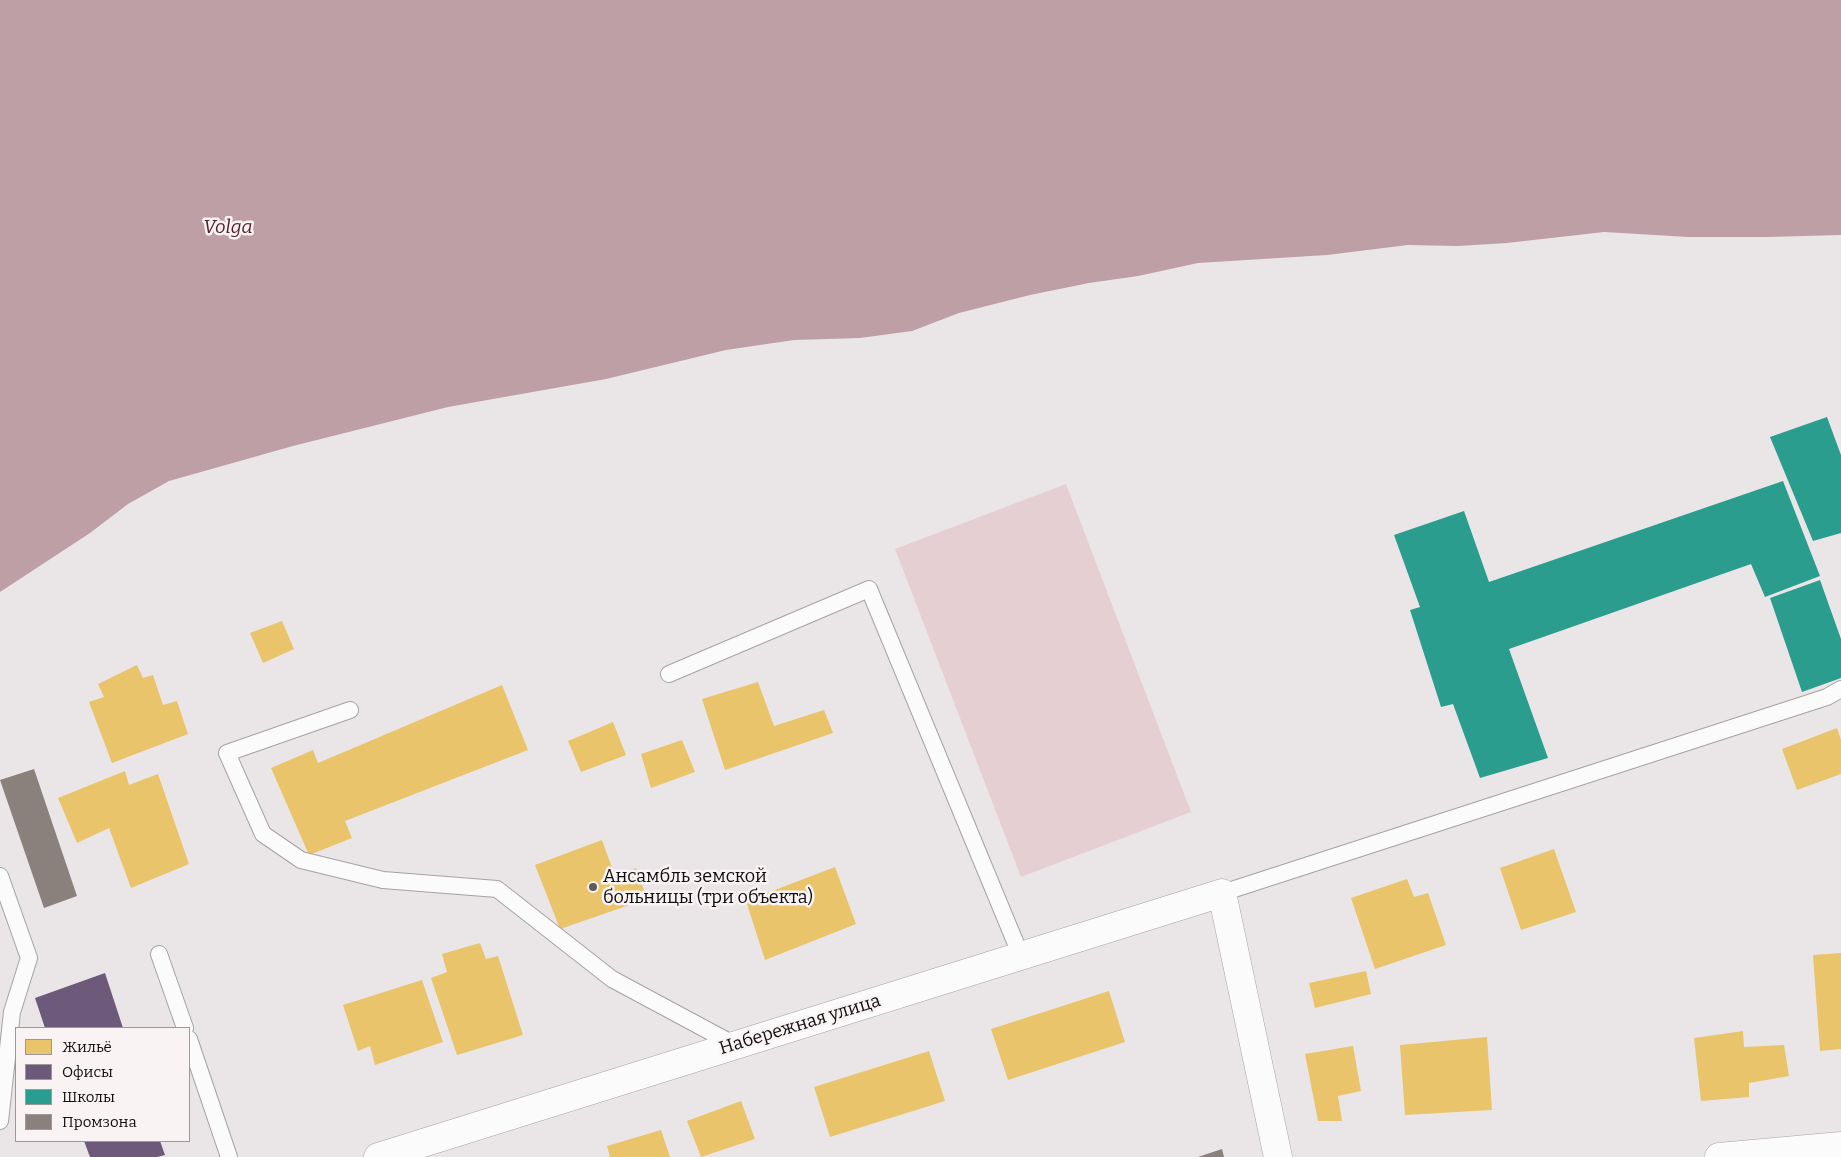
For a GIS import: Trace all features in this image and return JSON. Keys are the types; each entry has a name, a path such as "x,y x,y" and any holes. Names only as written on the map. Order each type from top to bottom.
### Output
{"street":[{"name":"Набережная улица","path":"378,1157 1222,893"},
{"path":"1222,893 1278,1157"},
{"path":"1719,1157 1841,1146"}],"lane":[{"path":"669,674 869,589 1021,956"},
{"path":"1222,893 1827,696 1841,689"},
{"path":"350,710 228,753 263,834 301,860 382,880 497,889 612,979 735,1046"},
{"path":"0,876 29,958 12,1012 0,1121"},
{"path":"159,954 185,1027"},
{"path":"190,1042 230,1157"}],"shaded area":[{"path":"1066,484 1191,812 1021,877 895,549"}],"water":[{"name":"Volga","path":"0,0 1841,0 1841,235 1688,237 1604,232 1507,243 1458,246 1408,245 1327,255 1198,263 1138,276 1089,283 1030,295 959,313 912,331 860,338 794,340 726,350 606,379 448,407 293,446 169,481 128,504 90,533 0,592"}],"building: Жильё":[{"path":"282,621 294,649 263,663 250,633"},
{"path":"137,665 143,678 153,675 163,705 177,701 188,734 112,763 89,702 104,697 98,684"},
{"path":"758,682 774,726 824,710 833,733 725,770 702,699"},
{"path":"502,685 528,750 345,821 352,838 309,855 271,768 313,750 318,763"},
{"path":"613,722 626,755 581,772 568,741"},
{"path":"1837,728 1841,740 1841,774 1797,790 1782,749"},
{"path":"682,740 695,772 651,788 641,754"},
{"path":"125,771 129,785 158,774 189,864 131,888 109,828 77,843 58,798"},
{"name":"Ансамбль земской больницы (три объекта)","path":"602,840 615,876 636,868 647,899 560,929 535,865"},
{"path":"1554,849 1576,912 1521,930 1500,868"},
{"path":"835,867 856,924 765,960 746,901"},
{"path":"1407,879 1414,897 1428,893 1446,945 1375,969 1351,898"},
{"path":"480,943 486,959 498,956 523,1035 457,1055 431,978 447,972 442,954"},
{"path":"1841,953 1841,1049 1820,1051 1813,955"},
{"path":"1366,971 1371,994 1315,1008 1309,983"},
{"path":"422,980 443,1042 375,1065 370,1046 358,1051 343,1005"},
{"path":"1109,991 1125,1042 1008,1080 991,1029"},
{"path":"1743,1031 1744,1047 1784,1045 1789,1076 1749,1083 1749,1097 1701,1101 1694,1038"},
{"path":"1487,1037 1492,1110 1405,1115 1400,1045"},
{"path":"1353,1046 1361,1091 1338,1096 1342,1121 1318,1121 1305,1054"},
{"path":"929,1051 945,1101 830,1137 814,1087"},
{"path":"741,1101 755,1139 701,1157 687,1121"},
{"path":"661,1130 670,1157 610,1157 607,1146"}],"building: Офисы":[{"path":"105,973 123,1027 45,1027 35,998"},
{"path":"84,1142 160,1142 165,1155 157,1157 90,1157"}],"building: Школы":[{"path":"1827,417 1841,455 1841,533 1813,541 1770,437"},
{"path":"1783,481 1820,576 1765,597 1751,564 1509,649 1548,758 1480,778 1453,704 1441,707 1410,610 1420,607 1394,535 1464,511 1489,582"},
{"path":"1820,580 1841,639 1841,678 1802,692 1770,598"}],"building: Промзона":[{"path":"34,769 77,896 44,908 0,780"},
{"path":"1222,1149 1224,1157 1198,1157"}],"place":[{"name":"Ансамбль земской больницы (три объекта)","path":"593,887"}]}
